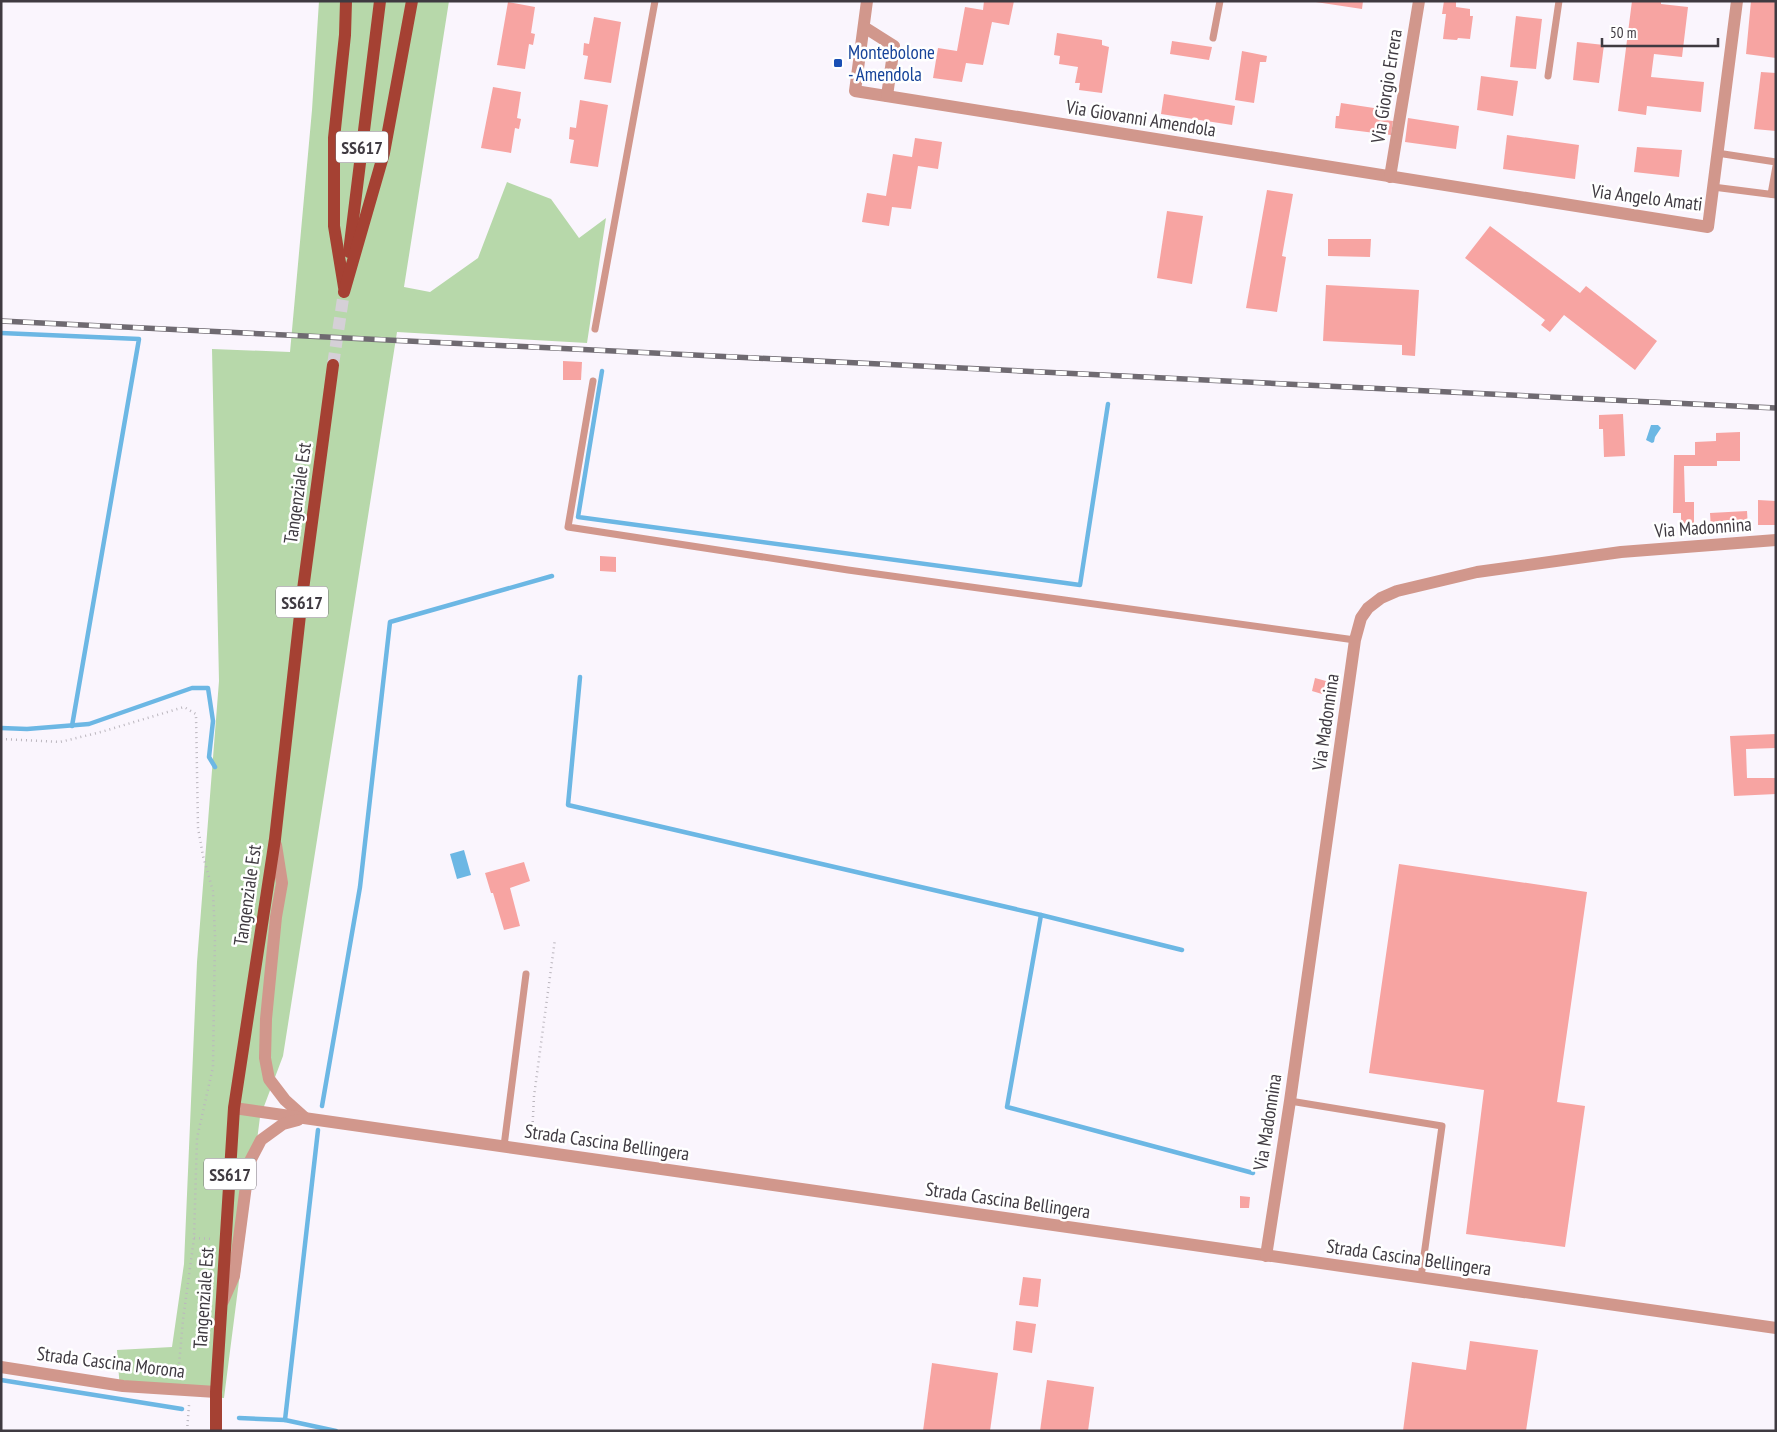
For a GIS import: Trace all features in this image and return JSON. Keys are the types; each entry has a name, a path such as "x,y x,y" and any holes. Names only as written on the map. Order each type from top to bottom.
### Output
{"main road":[{"path":"344,292 334,226 334,138 345,35 346,1"},
{"name":"SS617","path":"344,292 380,1"},
{"path":"344,292 384,153 412,1"},
{"name":"Tangenziale Est","path":"216,1431 216,1392 234,1108 274,839 302,597 333,366"}],"street":[{"name":"Via Giovanni Amendola","path":"867,1 855,91 1390,176"},
{"name":"Via Giorgio Errera","path":"1390,176 1418,1"},
{"name":"Via Angelo Amati","path":"1390,176 1708,227 1737,1"},
{"path":"864,27 894,46 887,96"},
{"name":"Via Madonnina","path":"1266,1256 1290,1101 1355,640 1361,618 1368,608 1382,598 1397,591 1476,572 1621,552 1776,540"},
{"path":"274,839 282,883 276,917 266,1019 266,1058 269,1079 285,1100 305,1118"},
{"name":"Strada Cascina Bellingera","path":"234,1108 1776,1328"},
{"path":"221,1305 234,1276 249,1163 261,1140 283,1124 305,1118"},
{"name":"Strada Cascina Morona","path":"1,1367 123,1386 216,1392"}],"lane":[{"path":"595,329 654,1"},
{"path":"1213,38 1220,1"},
{"path":"1548,76 1559,1"},
{"path":"1713,187 1774,195 1776,164 1717,153"},
{"path":"594,381 568,527 848,570 1355,640"},
{"path":"504,1146 526,974"},
{"path":"1290,1101 1442,1126 1421,1277"}],"path":[{"path":"1,739 60,742 101,732 184,707 196,714 198,828 203,856 213,891 215,936 213,1066 197,1138 194,1238 182,1320 179,1365 190,1391 187,1431"},
{"path":"533,1151 531,1127 534,1096 555,938"}],"green space":[{"path":"319,1 449,1 404,287 430,292 478,258 507,182 551,199 579,238 606,218 587,343 397,332 283,1056 260,1117 224,1398 120,1390 117,1350 172,1347 184,1264 197,962 219,681 212,349 290,352 312,110"}],"water":[{"path":"1651,425 1658,425 1661,428 1652,443 1646,440"},
{"path":"464,850 471,875 457,879 450,854"}],"building":[{"path":"984,1 1014,1 1009,25 992,22 983,65 966,63 962,82 933,78 938,48 957,51 965,7 983,10"},
{"path":"1309,1 1363,1 1362,9"},
{"path":"1444,1 1456,1 1456,7 1470,9 1470,16 1473,16 1470,39 1443,39 1446,14 1442,14"},
{"path":"1632,1 1661,1 1661,4 1688,7 1682,57 1654,54 1651,77 1704,82 1701,112 1647,106 1646,115 1618,111"},
{"path":"1751,1 1776,1 1776,58 1746,54"},
{"path":"508,2 535,7 531,33 535,34 533,45 529,44 525,69 497,65"},
{"path":"1516,16 1542,19 1536,69 1510,67"},
{"path":"594,17 621,22 611,83 584,79 588,56 583,55 584,43 589,44"},
{"path":"1057,33 1102,40 1102,45 1109,47 1102,93 1079,90 1080,83 1075,83 1078,67 1059,64 1060,56 1054,55"},
{"path":"1172,41 1212,47 1209,60 1170,54"},
{"path":"1577,42 1604,45 1599,83 1573,80"},
{"path":"1242,51 1267,56 1266,62 1260,62 1254,103 1235,100"},
{"path":"1761,72 1776,73 1776,131 1754,129"},
{"path":"1481,76 1518,81 1513,116 1477,110"},
{"path":"493,87 521,92 517,118 521,119 519,129 515,128 511,153 481,148"},
{"path":"1164,94 1235,106 1232,125 1161,114"},
{"path":"580,100 608,105 598,167 570,163 574,140 569,139 570,127 576,128"},
{"path":"1341,103 1387,110 1385,120 1393,121 1391,135 1335,128 1336,116 1339,116"},
{"path":"1408,118 1459,126 1456,149 1405,142"},
{"path":"1507,135 1579,145 1575,179 1503,169"},
{"path":"915,138 942,142 938,169 918,166 911,209 892,207 889,226 862,222 867,193 886,196 893,154 912,157"},
{"path":"1637,147 1682,150 1679,177 1634,172"},
{"path":"1267,190 1293,194 1282,256 1286,257 1277,312 1246,308"},
{"path":"1167,211 1203,216 1192,284 1157,278"},
{"path":"1490,226 1580,293 1586,286 1657,341 1635,370 1564,315 1550,332 1541,325 1545,320 1465,258"},
{"path":"1328,239 1371,239 1370,257 1328,256"},
{"path":"1326,285 1419,290 1415,356 1402,355 1402,345 1323,341"},
{"path":"563,361 582,362 581,380 563,380"},
{"path":"1623,414 1625,456 1604,457 1603,429 1599,429 1599,415"},
{"path":"1740,432 1740,461 1717,461 1717,466 1684,466 1685,502 1694,502 1694,530 1681,530 1681,513 1673,513 1674,455 1695,455 1695,442 1716,441 1716,433"},
{"path":"1758,500 1776,501 1776,525 1758,525"},
{"path":"1747,511 1748,528 1711,529 1710,513"},
{"path":"600,556 616,557 616,572 600,571"},
{"path":"1315,678 1326,681 1322,694 1312,691"},
{"path":"1776,734 1776,748 1746,749 1747,778 1776,778 1776,794 1734,796 1730,736"},
{"path":"524,862 530,881 510,888 520,926 504,930 485,873"},
{"path":"1399,864 1587,892 1557,1102 1585,1106 1565,1247 1466,1234 1484,1090 1369,1073"},
{"path":"1240,1196 1250,1197 1249,1208 1240,1208"},
{"path":"1023,1277 1041,1279 1038,1307 1019,1305"},
{"path":"1016,1321 1036,1324 1032,1353 1013,1350"},
{"path":"1470,1341 1538,1350 1526,1431 1403,1431 1412,1362 1466,1370"},
{"path":"932,1363 998,1373 990,1431 923,1431"},
{"path":"1047,1380 1094,1387 1088,1431 1040,1431"}],"waterway":[{"path":"1,333 139,339 72,726"},
{"path":"602,371 578,517 1080,585 1108,404"},
{"path":"322,1106 360,887 390,622 552,576"},
{"path":"580,677 568,805 1041,915 1182,950"},
{"path":"1,728 27,729 89,724 192,688 208,688 213,721 209,757 215,767"},
{"path":"1041,915 1007,1107 1253,1173"},
{"path":"285,1420 318,1130"},
{"path":"1,1380 182,1409"},
{"path":"239,1418 285,1420 336,1431"}],"tunnel":[{"path":"333,365 344,292"}],"railway":[{"path":"1,321 1776,408"}],"place":[{"name":"Montebolone - Amendola","path":"838,63"}]}
